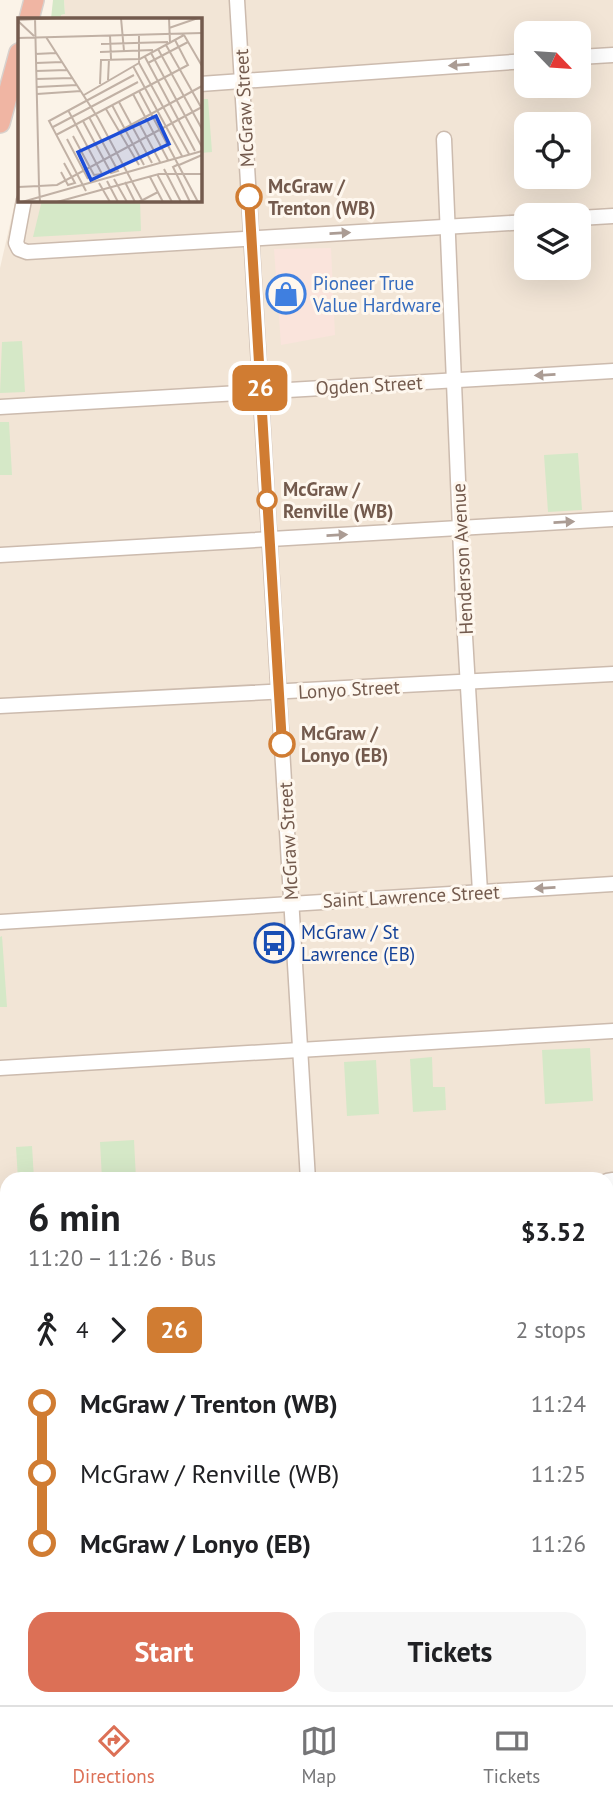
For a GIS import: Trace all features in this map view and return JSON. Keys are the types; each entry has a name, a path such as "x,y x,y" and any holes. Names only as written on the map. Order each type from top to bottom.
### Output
{"highway":[{"path":"29,18 34,0"},
{"path":"0,123 18,57"}],"street":[{"name":"McGraw Street","path":"237,0 308,1172"},
{"path":"592,56 613,55"},
{"path":"201,84 514,62"},
{"name":"Henderson Avenue","path":"444,139 467,682 480,892"},
{"path":"24,201 16,238 18,248 27,252 514,223"},
{"path":"591,217 613,216"},
{"name":"Ogden Street","path":"0,407 613,371"},
{"path":"0,555 613,519"},
{"name":"Lonyo Street","path":"0,706 613,674"},
{"name":"Saint Lawrence Street","path":"0,922 613,884"},
{"path":"0,1068 613,1031"}],"shaded area":[{"path":"64,0 613,0 613,1172 0,1172 0,268 18,189 18,201 201,201 201,18 61,18 61,15 65,14"},
{"path":"331,248 335,335 281,345 274,249"}],"green space":[{"path":"53,0 64,0 65,14 61,15 61,18 51,18"},
{"path":"201,99 208,99 212,152 201,153"},
{"path":"42,201 140,201 141,231 33,237"},
{"path":"22,341 25,392 0,393 2,342"},
{"path":"0,422 9,422 12,475 0,475"},
{"path":"578,453 582,510 548,512 544,455"},
{"path":"2,936 7,1007 0,1007"},
{"path":"590,1048 593,1101 545,1104 542,1050"},
{"path":"432,1057 433,1087 445,1087 446,1110 413,1112 410,1059"},
{"path":"376,1060 379,1114 347,1116 344,1062"},
{"path":"134,1140 136,1172 102,1172 100,1142"},
{"path":"32,1146 34,1172 18,1172 16,1147"}],"bus line":[{"name":"26","path":"249,197 282,744"}],"place":[{"name":"McGraw / Trenton (WB)","path":"249,197"},
{"name":"Pioneer True Value Hardware","path":"286,294"},
{"name":"McGraw / Renville (WB)","path":"267,500"},
{"name":"McGraw / Lonyo (EB)","path":"282,744"},
{"name":"McGraw / St Lawrence (EB)","path":"274,943"}]}
